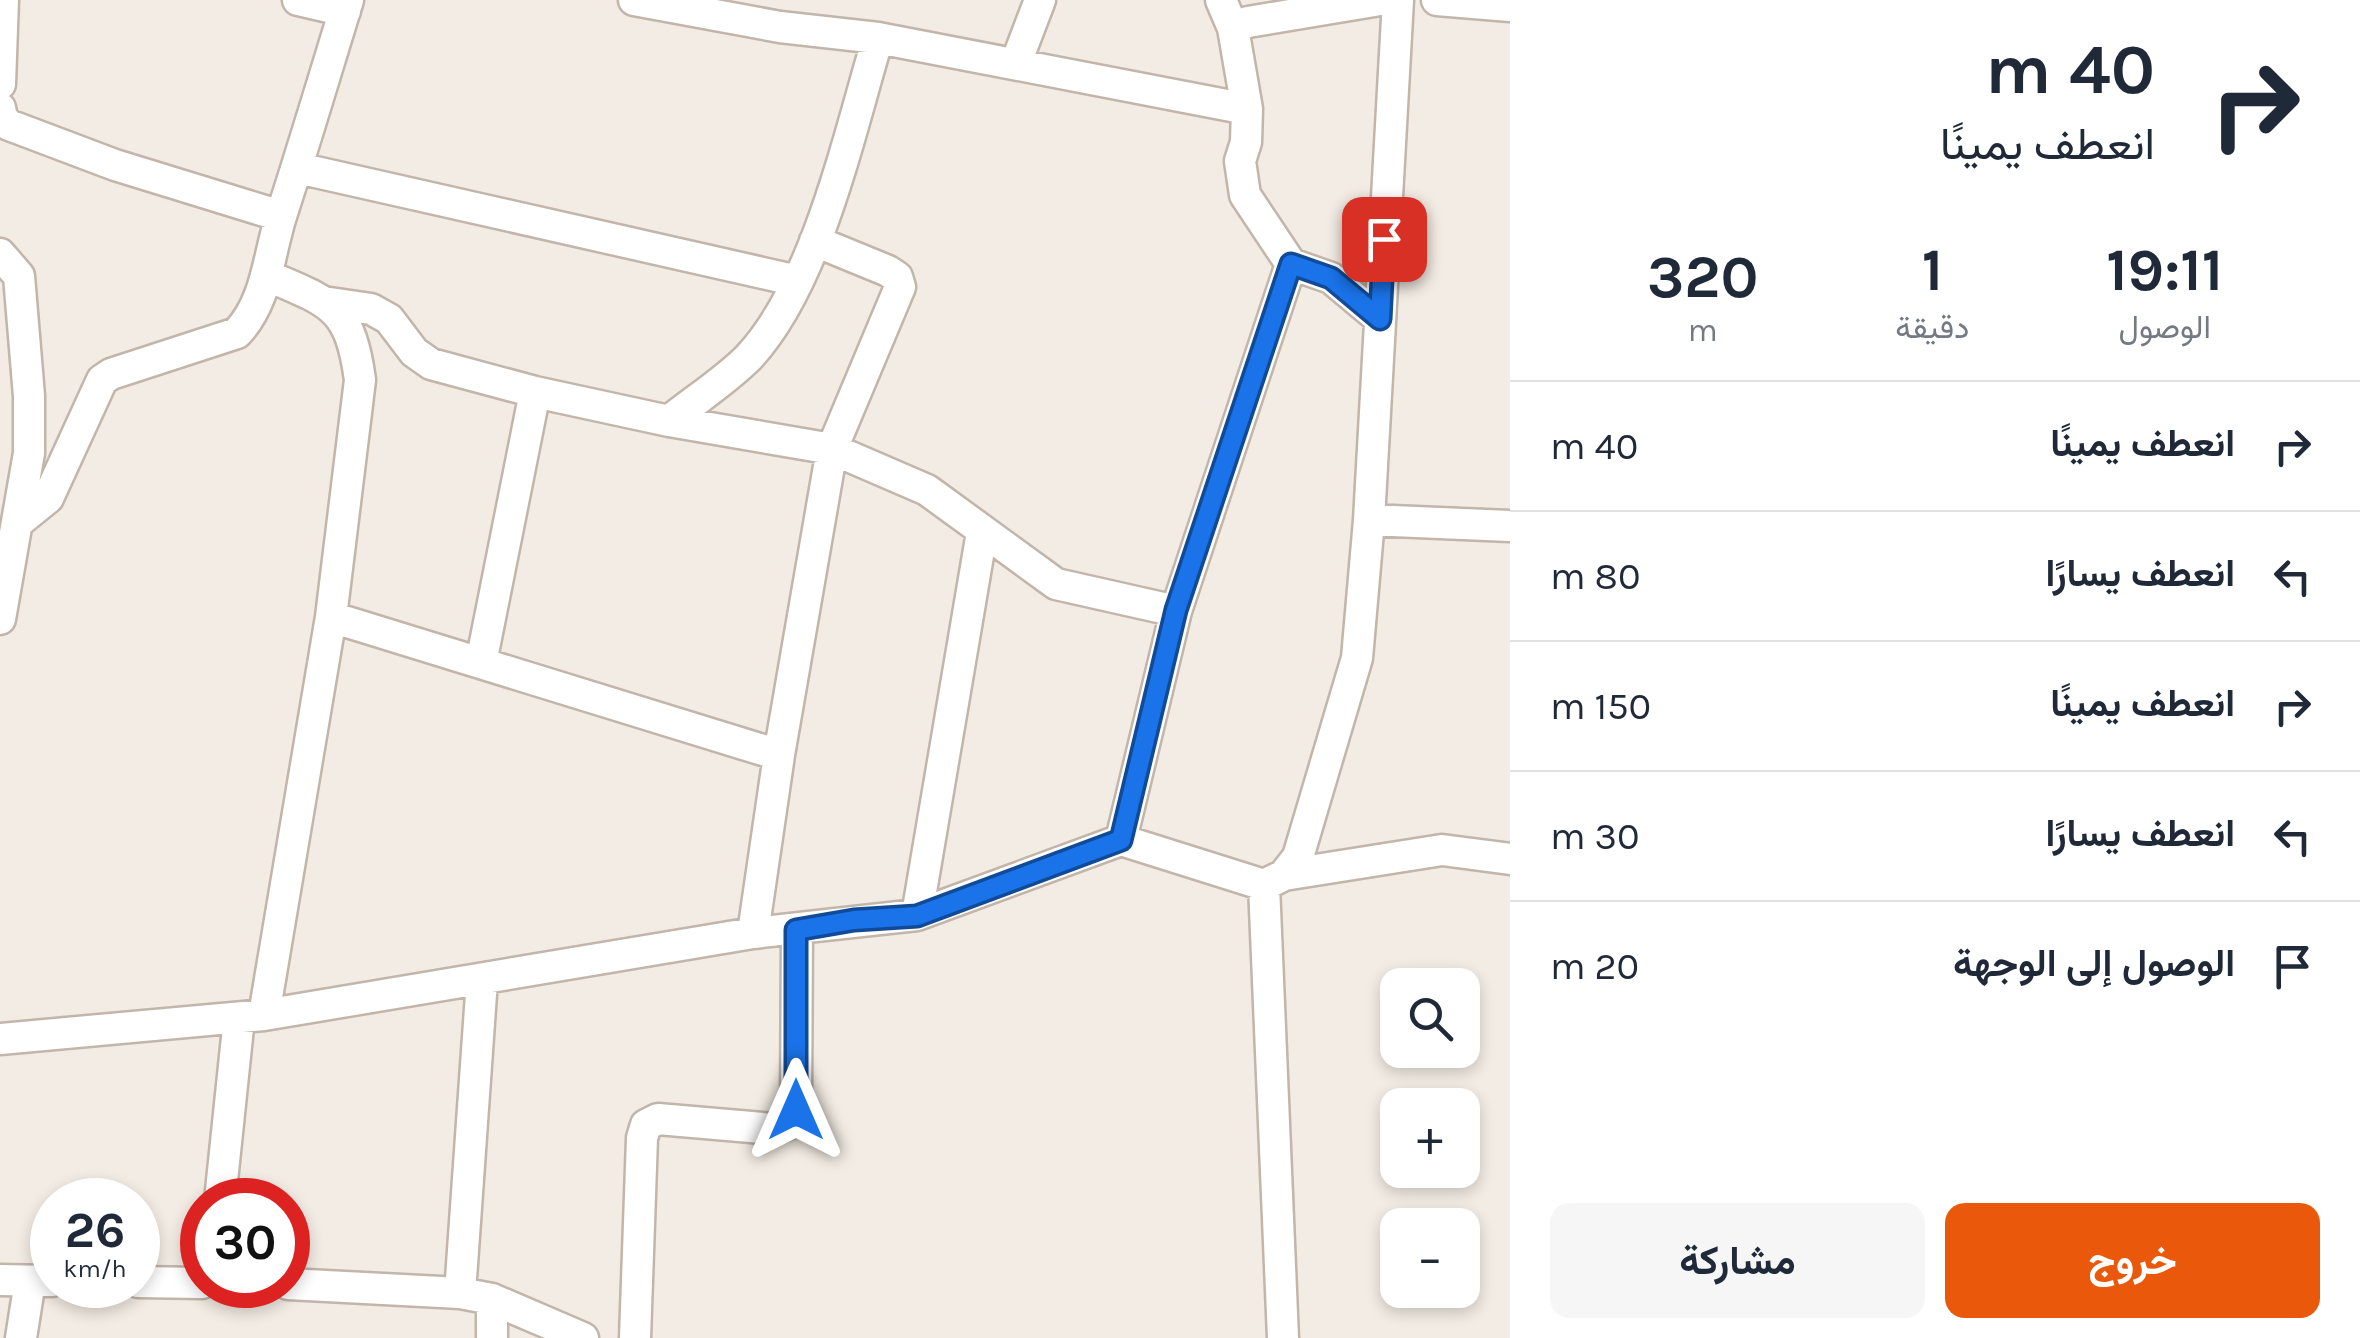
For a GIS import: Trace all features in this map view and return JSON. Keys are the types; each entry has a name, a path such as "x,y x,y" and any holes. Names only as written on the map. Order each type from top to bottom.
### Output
{"street":[{"path":"0,84 3,0"},
{"path":"17,523 48,498 102,380 237,333 251,318 268,276 281,216 346,5 298,0"},
{"path":"634,0 782,13 878,38 1248,109"},
{"path":"1016,63 1040,0"},
{"path":"1221,0 1245,17 1380,0"},
{"path":"1283,1338 1274,880 1298,857 1357,658 1369,520 1398,0"},
{"path":"1437,0 1510,6"},
{"path":"1245,17 1248,109 1246,142 1240,161 1245,195 1291,264 1331,278 1380,319"},
{"path":"669,420 747,359 798,281 816,241 878,38"},
{"path":"0,108 9,125 114,165 281,216"},
{"path":"298,168 798,281"},
{"path":"753,933 778,754 832,449 900,287 897,277 888,270 816,241"},
{"path":"0,254 19,276 15,396 29,453 0,619"},
{"path":"1121,840 1176,610 1291,264"},
{"path":"268,276 330,303 371,308 389,319 414,352 430,364 535,392 832,449 949,503 982,532 1056,584 1176,610"},
{"path":"224,1178 332,617 360,380 355,342 330,303"},
{"path":"481,663 535,392"},
{"path":"1369,520 1510,526"},
{"path":"917,916 982,532"},
{"path":"332,617 778,754"},
{"path":"0,1038 252,1017 753,933 917,916 1121,840 1274,880 1442,850 1510,860"},
{"path":"634,1338 642,1138 646,1125 658,1119 774,1128 790,1123 796,1110 796,930"},
{"path":"460,1293 482,980"},
{"path":"21,1338 28,1281"},
{"path":"310,1285 460,1293 492,1299 583,1338"},
{"path":"492,1299 492,1338"}],"route":[{"path":"796,1110 796,930 854,920 917,916 1121,840 1176,610 1291,264 1331,278 1380,319 1384,239"}]}
